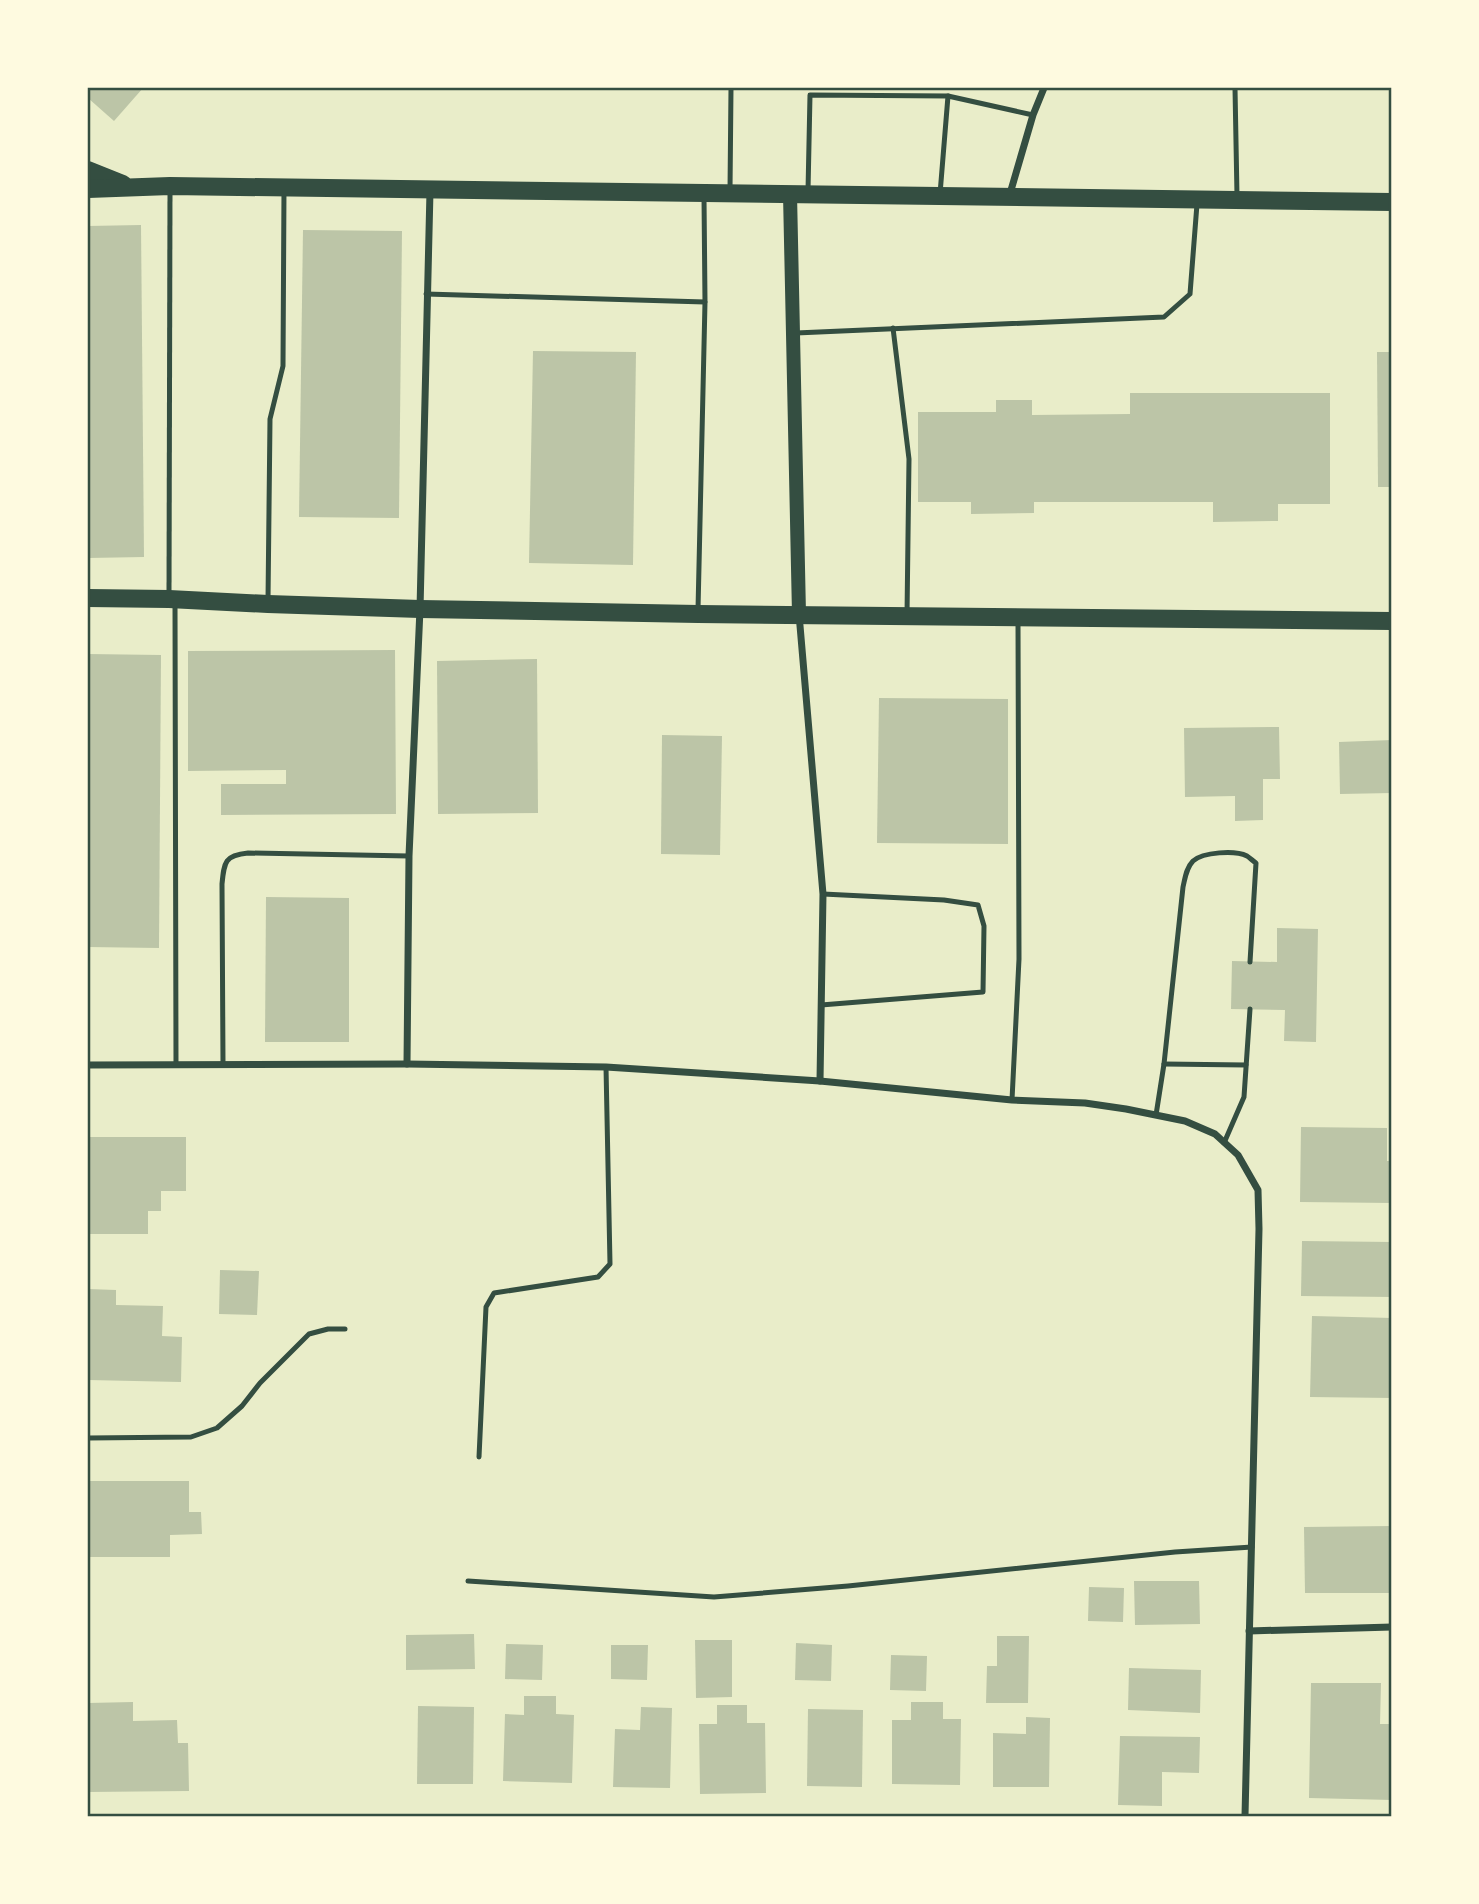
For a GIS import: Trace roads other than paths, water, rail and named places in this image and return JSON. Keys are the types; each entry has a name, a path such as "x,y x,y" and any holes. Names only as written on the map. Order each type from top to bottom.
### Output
{"main road":[{"path":"88,170 133,187"},
{"path":"88,189 170,186 1391,202"},
{"path":"799,194 792,333 799,614"},
{"path":"88,598 420,609 698,614 1391,621"}],"street":[{"path":"1009,197 1033,115 1044,88"},
{"path":"407,1065 408,856 420,609 430,190"},
{"path":"799,614 823,894 820,1081"},
{"path":"88,1065 606,1068 820,1081 1012,1100 1085,1103 1185,1121 1215,1134 1238,1155 1258,1189 1259,1243 1245,1816"},
{"path":"1249,1631 1391,1627"}],"lane":[{"path":"730,193 731,88"},
{"path":"1236,88 1237,201"},
{"path":"799,194 810,95 948,96 1033,115"},
{"path":"940,196 948,96"},
{"path":"170,186 176,1064"},
{"path":"268,604 270,419 283,366 284,188"},
{"path":"698,614 705,302 704,193"},
{"path":"792,333 1164,317 1190,294 1197,200"},
{"path":"426,294 705,302"},
{"path":"893,328 909,459 907,615"},
{"path":"1012,1100 1019,959 1018,617"},
{"path":"223,1064 222,884 223,868 228,858 248,853 408,856"},
{"path":"1156,1115 1183,887 1186,873 1194,861 1211,853 1245,855 1256,863 1250,962"},
{"path":"821,1005 983,992 984,979 984,926 978,905 944,900 823,894"},
{"path":"1224,1143 1244,1097 1250,1009"},
{"path":"1164,1064 1246,1065"},
{"path":"479,1457 486,1307 494,1293 598,1277 610,1264 606,1068"},
{"path":"88,1438 191,1437 217,1428 242,1406 260,1383 309,1334 328,1329 345,1329"},
{"path":"468,1581 714,1597 1175,1552 1252,1547"}]}
